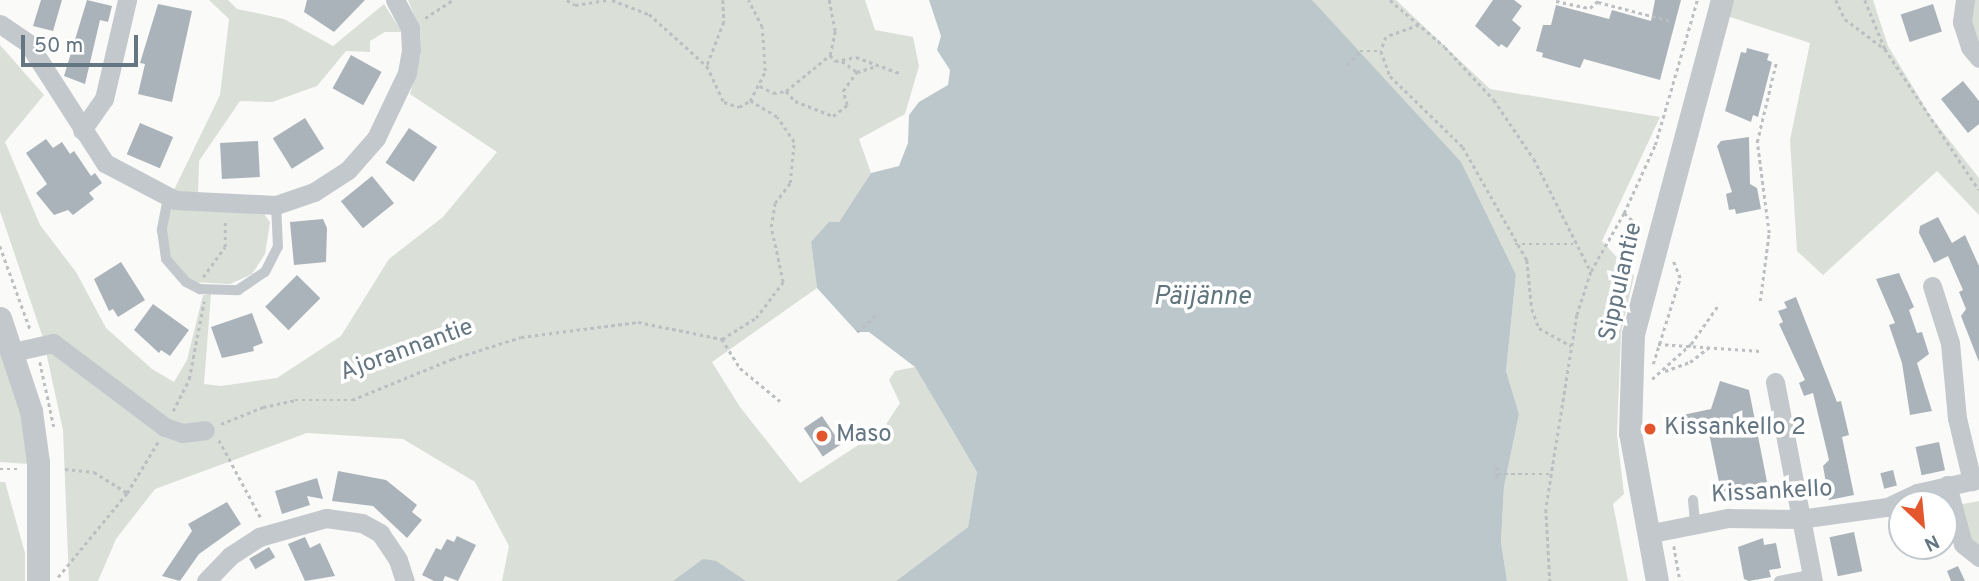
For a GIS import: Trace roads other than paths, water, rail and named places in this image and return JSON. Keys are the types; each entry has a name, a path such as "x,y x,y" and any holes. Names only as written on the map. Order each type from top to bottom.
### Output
{"street":[{"path":"82,130 104,99 127,0"},
{"path":"0,24 28,43 82,130 106,163 168,198 276,205 314,192 348,170 376,138 407,73 410,28 395,0"},
{"name":"Sippulantie","path":"1657,581 1630,433 1633,334 1722,0"},
{"path":"1965,0 1962,22 1970,47 1979,58"},
{"path":"1932,286 1950,343 1956,418 1975,480"},
{"path":"0,318 31,411 48,579"},
{"path":"13,352 53,343 165,427 182,433 205,430"},
{"path":"1775,382 1812,578"},
{"name":"Kissankello","path":"1647,534 1696,522 1728,518 1799,519 1887,507 1947,485 1975,480"},
{"path":"1947,485 1964,544 1979,558"},
{"path":"206,581 230,556 267,534 326,518 362,523 380,533 398,560 405,581"}],"lane":[{"path":"168,198 162,230 166,259 186,282 203,289 238,290 265,272 278,247 276,205"},
{"path":"1693,500 1696,522"},
{"path":"1779,581 1812,578"}],"water":[{"name":"Päijänne","path":"929,0 1312,0 1461,162 1516,275 1506,371 1519,414 1504,487 1501,542 1507,581 896,581 968,527 977,472 915,367 869,332 857,332 817,288 811,242 829,222 839,222 871,173 899,166 908,143 909,115 919,102 948,85 950,70 937,50 941,36"},
{"path":"703,559 716,561 746,581 673,581"}],"place":[{"name":"Kissankello 2","path":"1650,429"},
{"name":"Maso","path":"822,436"}]}
